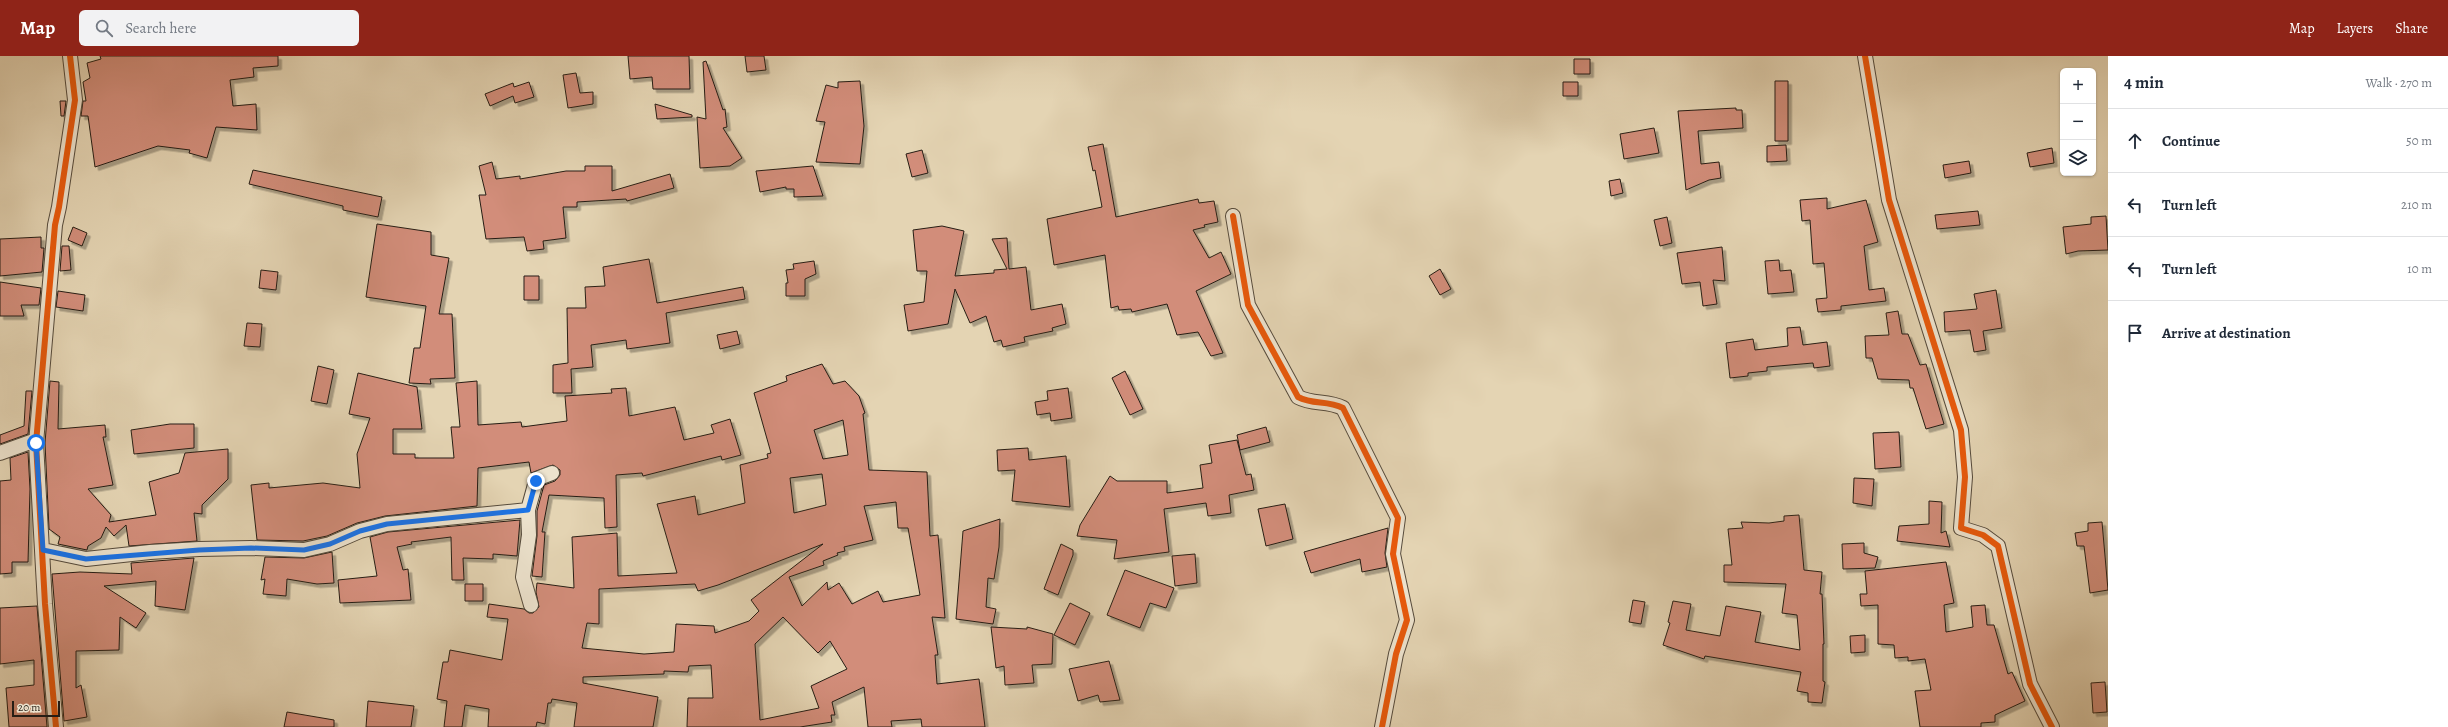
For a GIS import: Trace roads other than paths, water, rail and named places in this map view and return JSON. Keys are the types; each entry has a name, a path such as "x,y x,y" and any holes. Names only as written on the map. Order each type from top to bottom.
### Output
{"street":[{"path":"56,727 45,604 36,440 55,225 75,100 70,56"},
{"path":"1865,56 1889,200 1961,430 1965,477 1961,528 1983,535 1998,546 2030,684 2052,727"},
{"path":"1233,216 1248,305 1298,397 1306,402 1332,402 1343,408 1398,518 1393,554 1407,620 1396,654 1382,727"},
{"path":"0,453 36,440"},
{"path":"531,605 523,577 529,536 528,510 536,481 538,478 552,473"},
{"path":"43,550 86,559 199,550 251,548 304,550 330,544 360,531 387,524 528,510"}]}
